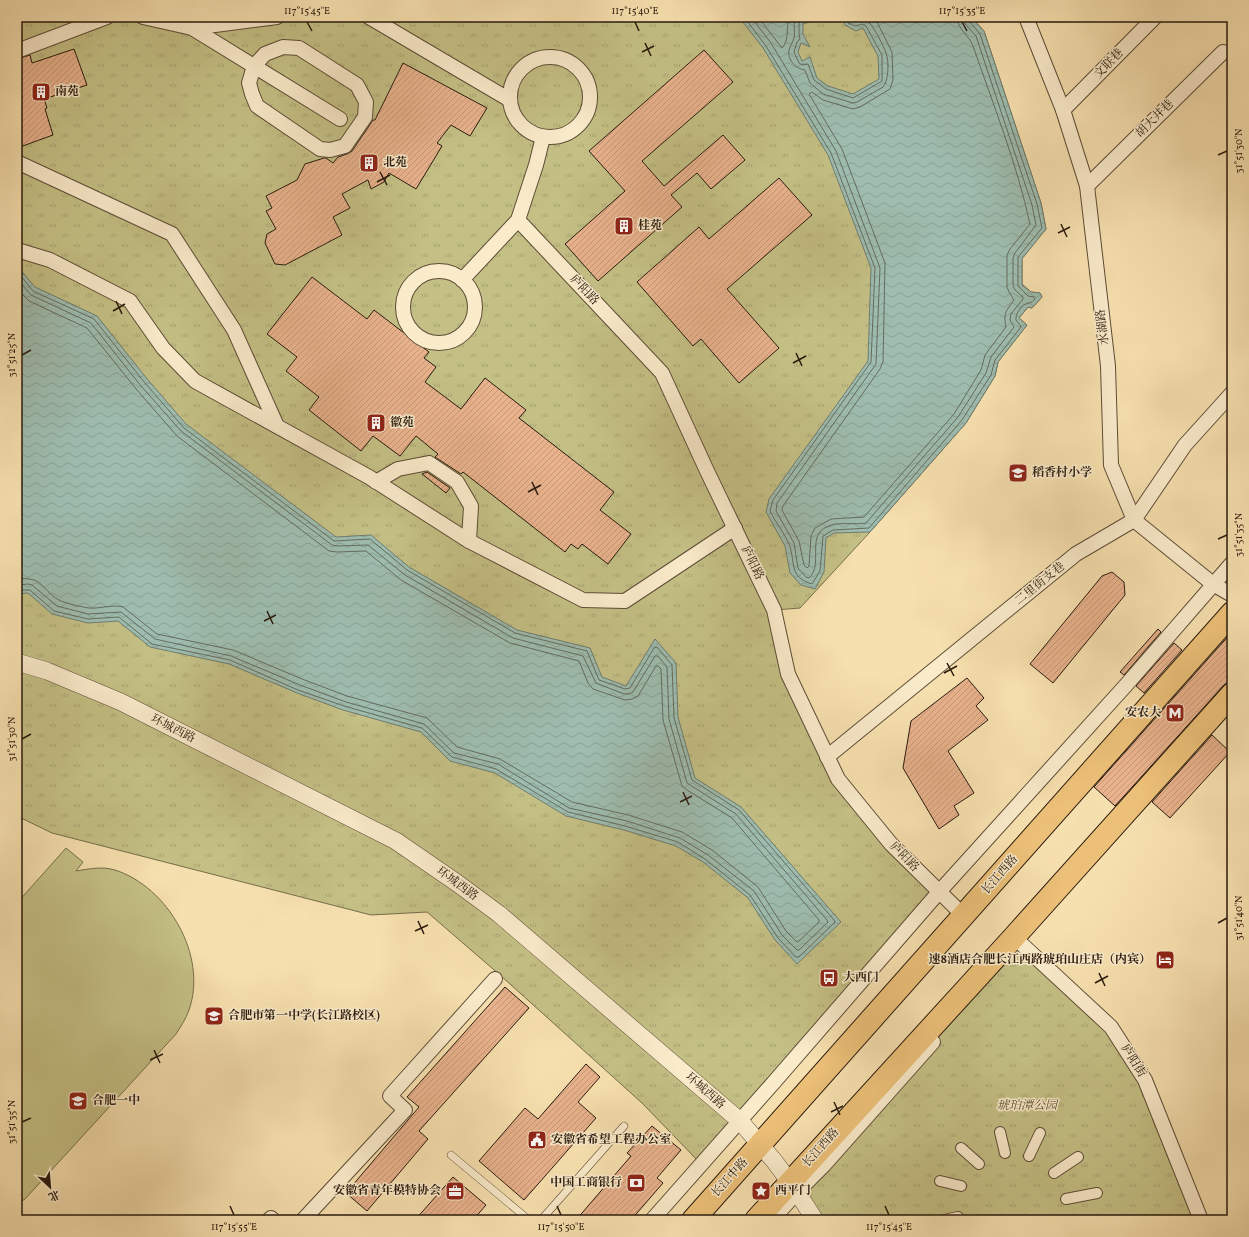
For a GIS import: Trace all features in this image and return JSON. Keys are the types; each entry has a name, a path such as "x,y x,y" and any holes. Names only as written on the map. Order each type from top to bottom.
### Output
{"highway":[{"name":"长江西路","path":"764,1141 1232,613"},
{"name":"长江西路","path":"794,1183 1017,940 1232,694"},
{"name":"长江中路","path":"693,1220 764,1141"},
{"path":"756,1220 794,1183"}],"street":[{"path":"17,51 106,17"},
{"path":"142,17 172,21 192,28 340,119"},
{"path":"192,28 277,17"},
{"path":"369,17 510,100"},
{"name":"水湖路","path":"1026,17 1064,110 1087,186 1108,366 1111,465 1134,520 1213,584 1232,596"},
{"name":"文联巷","path":"1064,110 1155,17"},
{"path":"283,47 299,48 357,85 366,102 365,117 345,146 330,150 320,149 257,106 249,83 254,66 265,54 283,47"},
{"name":"胡大井巷","path":"1087,186 1223,52"},
{"path":"551,58 564,60 575,66 584,76 589,88 590,102 586,114 579,125 568,133 556,137 543,137 530,132 520,124 513,113 510,100 511,87 517,75 526,66 538,60 551,58"},
{"path":"462,280 518,220 536,165 543,137"},
{"path":"17,162 172,234 234,330 277,426"},
{"name":"庐阳路","path":"518,220 662,373 774,610 788,674 838,779 891,844 964,916"},
{"path":"17,250 50,260 130,301 163,348 195,381 376,482 469,541 584,600 625,601 734,528"},
{"path":"441,272 452,274 462,280 470,289 474,300 475,312 472,323 464,333 455,340 443,343 431,342 420,338 411,330 406,320 404,308 405,297 410,286 418,278 429,273 441,272"},
{"name":"二里街支巷","path":"827,757 1076,554 1134,520 1185,445 1232,393"},
{"path":"376,482 398,469 429,463 457,482 471,506 469,541"},
{"path":"652,1220 939,892 1127,684 1232,563"},
{"name":"环城西路","path":"17,662 47,671 121,702 396,841 457,883 499,914 764,1141 794,1183 815,1220"},
{"path":"1017,940 1232,706"},
{"name":"庐阳街","path":"1017,940 1111,1027 1145,1080 1201,1220"},
{"path":"303,1220 405,1110 390,1096 495,979"},
{"path":"1000,1132 1005,1153"},
{"path":"1029,1156 1040,1133"},
{"path":"961,1148 979,1164"},
{"path":"1054,1172 1078,1156"},
{"path":"940,1181 961,1186"},
{"path":"772,1220 794,1183"},
{"path":"1066,1198 1097,1193"},
{"path":"944,1220 958,1217"},
{"path":"269,1220 271,1218 273,1220"}],"lane":[{"path":"541,1220 624,1126"},
{"path":"451,1155 529,1220"}],"green space":[{"path":"17,17 971,17 984,31 1041,203 1046,229 1022,258 1022,284 1031,292 1040,293 1042,297 1032,308 1028,307 1019,318 1027,325 998,362 995,376 966,423 870,532 800,608 775,610 788,674 838,779 939,892 701,1164 642,1103 500,975 427,912 371,915 52,833 17,816"},
{"path":"66,848 83,862 76,871 100,868 115,870 134,879 152,891 167,908 179,926 188,946 193,968 193,989 188,1013 176,1034 25,1199 17,1204 17,903"},
{"name":"琥珀潭公园","path":"1021,943 1111,1027 1145,1080 1201,1220 815,1220 797,1192"}],"water":[{"path":"739,17 820,17 816,20 803,24 803,34 810,47 801,43 798,52 802,61 810,57 817,78 828,86 853,94 879,79 878,56 863,28 856,31 845,25 842,17 971,17 984,31 1041,203 1046,229 1022,259 1022,285 1031,292 1040,293 1042,297 1032,308 1028,307 1019,318 1027,325 998,362 995,376 966,423 870,532 834,533 826,538 824,572 815,589 801,585 790,573 785,546 766,512 769,499 868,361 871,268 828,155 763,48"},
{"path":"17,266 35,287 97,316 148,380 186,424 336,537 371,535 409,567 517,630 590,648 602,677 626,686 655,639 676,663 678,717 695,778 741,807 841,922 797,964 775,940 748,898 703,862 676,846 624,830 566,816 495,773 450,761 421,732 343,710 297,693 229,664 150,647 118,621 88,623 52,614 28,593 17,594"}],"building":[{"name":"南苑","path":"74,49 87,85 44,99 47,108 45,109 53,135 20,147 17,138 17,59 30,55 32,63"},
{"path":"704,50 733,82 642,161 664,186 723,135 745,160 711,189 697,173 671,195 682,207 598,281 565,244 625,191 589,151"},
{"name":"北苑","path":"403,63 487,108 470,136 451,125 437,143 442,146 416,189 389,173 384,182 371,189 368,180 342,194 350,208 333,217 342,235 285,265 275,264 265,243 267,234 276,229 266,211 272,208 266,196 297,180 305,164 324,158 333,163 338,157 352,151 373,120 375,120"},
{"path":"779,178 812,215 727,289 779,348 739,383 701,339 693,346 637,282 699,227 709,239"},
{"name":"徽苑","path":"312,277 367,319 374,310 429,352 424,358 436,367 425,382 461,409 485,378 526,410 519,418 614,492 600,510 631,534 608,564 582,544 578,549 571,544 565,552 463,472 461,474 435,457 438,454 416,436 400,456 373,436 361,451 309,410 319,397 286,371 297,357 267,334"},
{"path":"427,472 450,488 446,493 422,474"},
{"path":"1112,572 1124,582 1125,595 1053,683 1030,664 1102,576"},
{"path":"1158,629 1161,632 1124,675 1120,672"},
{"path":"1232,632 1232,682 1228,682 1223,686 1115,806 1094,787"},
{"path":"1174,643 1182,650 1144,693 1136,686"},
{"path":"967,678 984,698 976,706 988,720 948,751 974,793 954,806 959,815 939,829 903,768 911,721"},
{"path":"1212,735 1230,752 1170,818 1152,802"},
{"path":"505,987 529,1008 419,1131 428,1139 367,1211 346,1193 419,1107 407,1097"},
{"name":"安徽省希望工程办公室","path":"586,1064 600,1077 578,1102 596,1118 524,1200 479,1161 525,1108 538,1119"},
{"path":"652,1126 681,1150 657,1178 663,1183 631,1220 576,1220 631,1156 627,1153"},
{"name":"安徽省青年模特协会","path":"453,1177 486,1205 473,1220 415,1220"}],"place":[{"name":"南苑","path":"41,92"},
{"name":"北苑","path":"369,163"},
{"name":"桂苑","path":"624,226"},
{"name":"徽苑","path":"376,423"},
{"name":"稻香村小学","path":"1018,473"},
{"name":"安农大","path":"1175,713"},
{"name":"速8酒店合肥长江西路琥珀山庄店（内宾）","path":"1165,960"},
{"name":"大西门","path":"829,978"},
{"name":"合肥市第一中学(长江路校区)","path":"214,1016"},
{"name":"合肥一中","path":"78,1101"},
{"name":"安徽省希望工程办公室","path":"537,1140"},
{"name":"中国工商银行","path":"636,1183"},
{"name":"安徽省青年模特协会","path":"455,1191"},
{"name":"西平门","path":"761,1191"}]}
